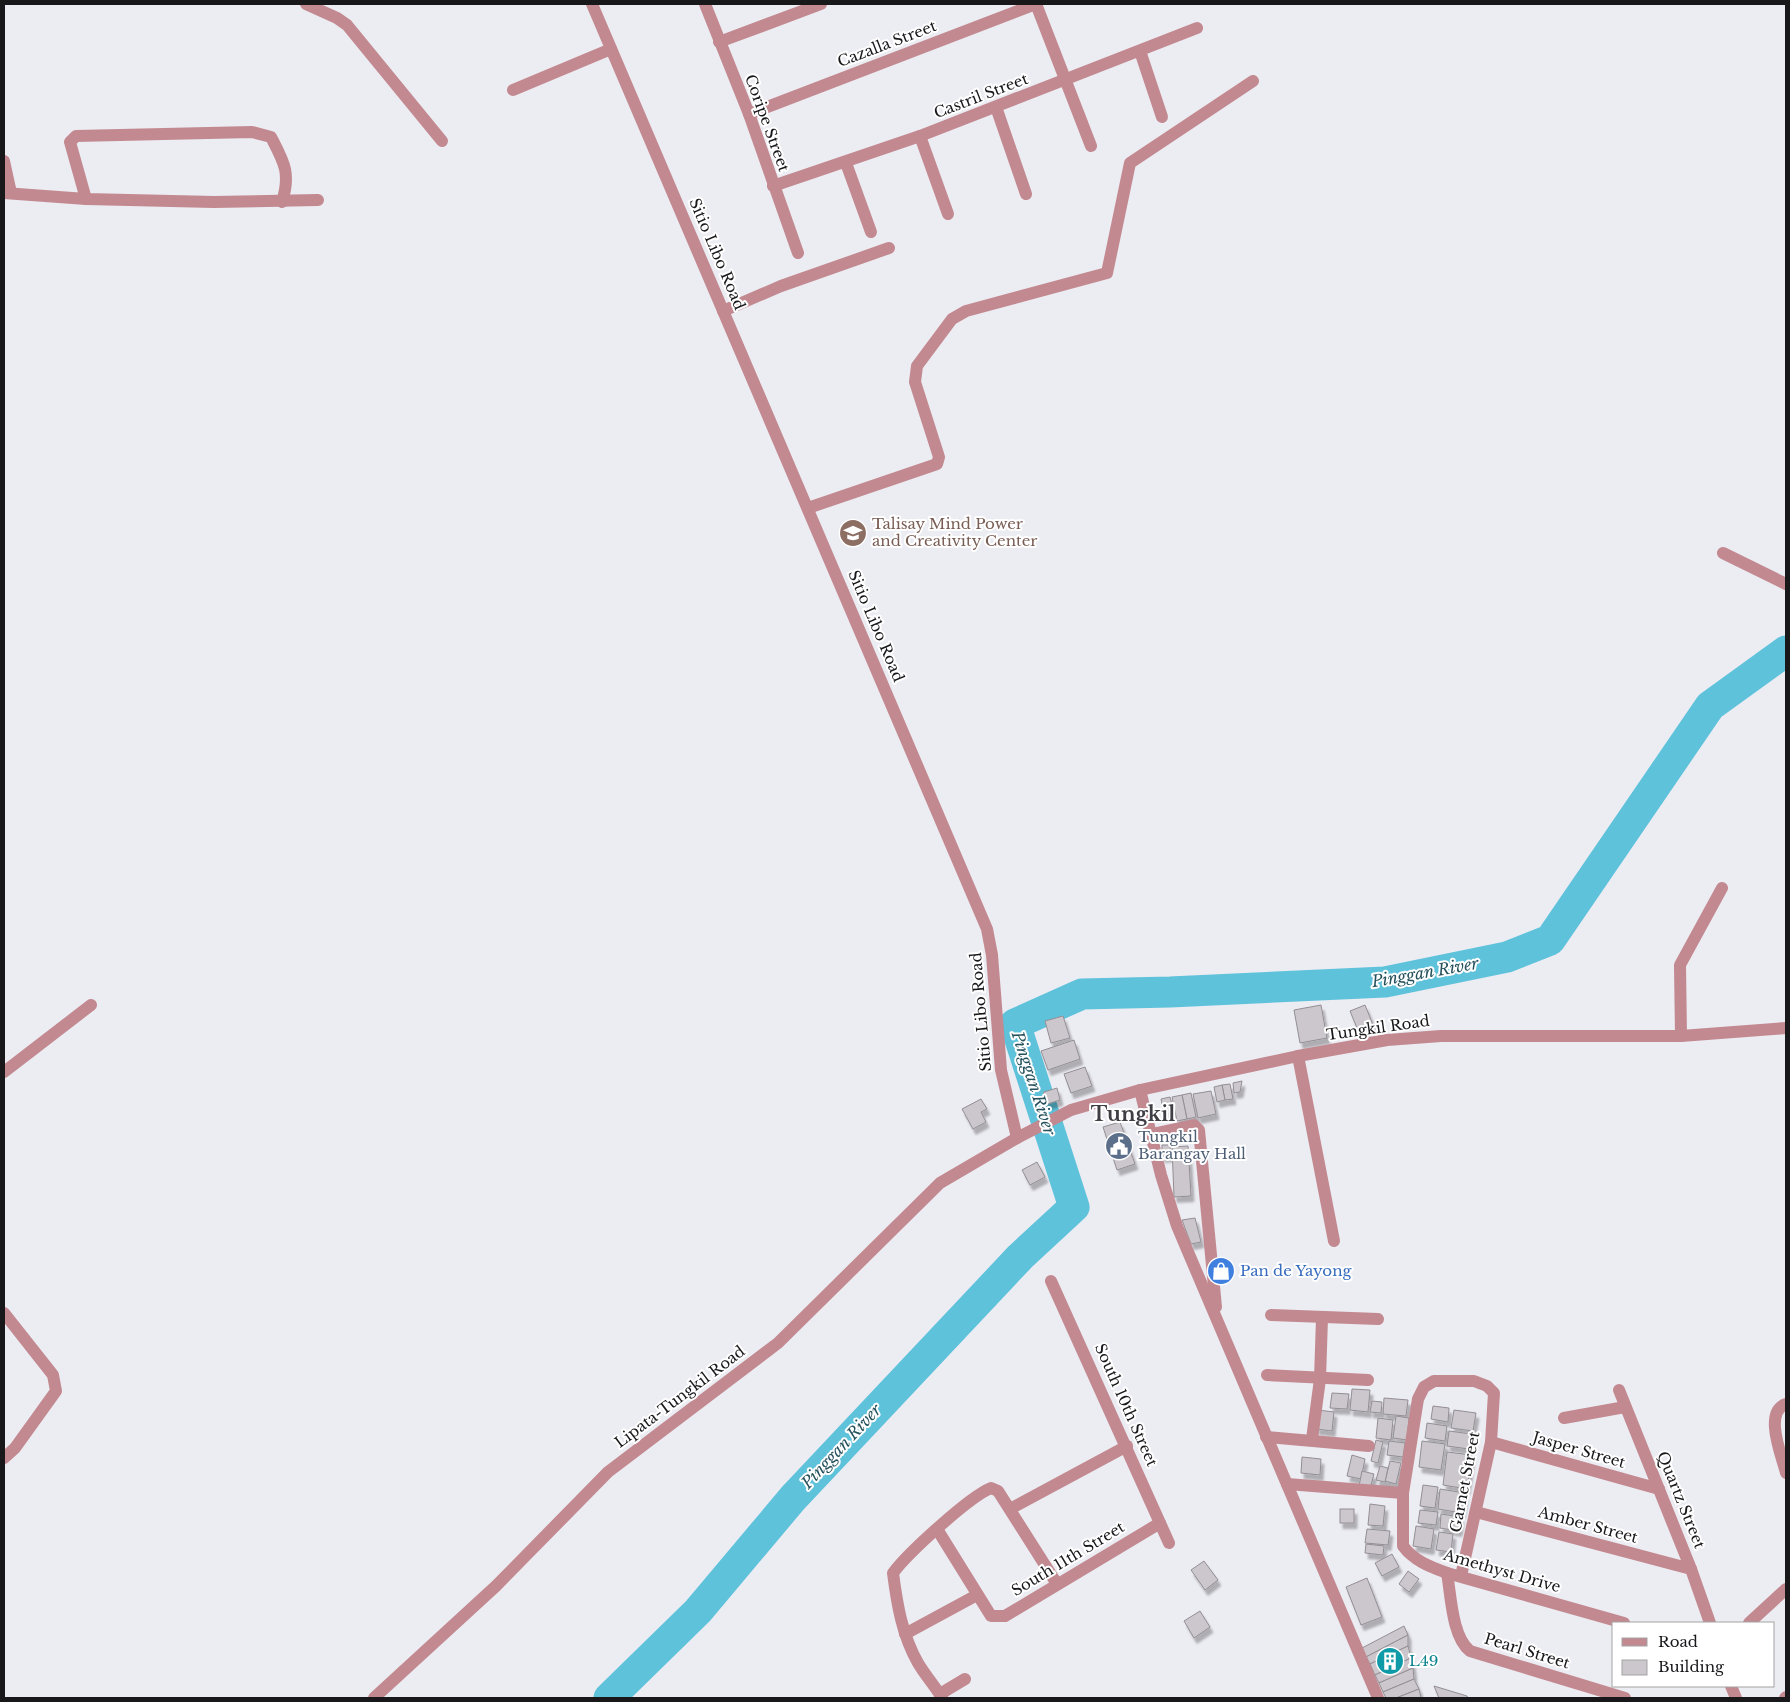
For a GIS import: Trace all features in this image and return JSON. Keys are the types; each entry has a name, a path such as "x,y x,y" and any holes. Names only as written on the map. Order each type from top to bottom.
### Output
{"street":[{"path":"306,4 337,18 347,25 442,141"},
{"name":"Sitio Libo Road","path":"592,4 987,929 992,954 1002,1070 1022,1135"},
{"name":"Coripe Street","path":"705,4 749,114 798,253"},
{"path":"719,42 821,4"},
{"path":"1036,4 1091,146"},
{"name":"Cazalla Street","path":"749,114 1036,4"},
{"name":"Castril Street","path":"773,186 846,163 920,136 1197,28"},
{"path":"513,90 611,49"},
{"path":"1140,50 1162,117"},
{"path":"808,508 937,464 939,457 914,374 917,366 952,319 966,311 1107,273 1130,163 1253,82"},
{"path":"996,107 1026,194"},
{"path":"86,199 70,142 76,136 252,132 271,137 286,166 288,184 282,202"},
{"path":"920,136 948,214"},
{"path":"4,161 7,193 86,199 282,202 318,200"},
{"path":"846,163 871,232"},
{"path":"723,311 781,286 889,248"},
{"path":"1723,553 1786,584"},
{"path":"1681,1036 1680,965 1722,888"},
{"path":"4,1072 91,1005"},
{"name":"Tungkil Road","path":"1022,1135 1071,1110 1140,1090 1298,1056 1387,1040 1441,1036 1681,1036 1786,1028"},
{"path":"1298,1056 1334,1241"},
{"path":"1140,1090 1161,1175 1177,1226 1378,1698"},
{"path":"1152,1134 1194,1125 1199,1130 1217,1321"},
{"name":"Lipata-Tungkil Road","path":"374,1698 496,1586 608,1472 778,1343 940,1184 1022,1135"},
{"name":"South 10th Street","path":"1051,1281 1128,1446 1169,1543"},
{"path":"4,1312 53,1375 56,1390 15,1448 4,1458"},
{"path":"1271,1315 1378,1319"},
{"path":"1312,1439 1320,1379 1322,1318"},
{"path":"1267,1375 1368,1380"},
{"name":"Amethyst Drive","path":"1494,1393 1487,1386 1474,1381 1434,1381 1424,1387 1418,1399 1403,1493 1403,1546 1415,1558 1447,1573 1621,1622"},
{"name":"Quartz Street","path":"1619,1390 1691,1569 1710,1622"},
{"name":"Garnet Street","path":"1462,1576 1491,1442 1494,1393"},
{"path":"1786,1404 1782,1406 1775,1416 1775,1433 1786,1473"},
{"path":"1564,1418 1625,1407"},
{"path":"1266,1437 1312,1439 1369,1446"},
{"name":"Jasper Street","path":"1491,1442 1659,1489"},
{"path":"1010,1509 1128,1446"},
{"path":"1287,1484 1403,1493"},
{"path":"964,1679 941,1696 918,1662 905,1634 897,1603 893,1573 902,1561 937,1529 991,1488 998,1491 1057,1584"},
{"name":"Amber Street","path":"1476,1512 1691,1569"},
{"name":"South 11th Street","path":"976,1595 991,1616 1005,1616 1160,1523"},
{"path":"905,1634 976,1595 937,1529"},
{"name":"Pearl Street","path":"1447,1573 1453,1611 1462,1644 1470,1651 1625,1698"},
{"path":"1750,1622 1786,1589"}],"building":[{"path":"1321,1005 1327,1038 1300,1043 1294,1010"},
{"path":"1365,1005 1374,1027 1359,1033 1350,1011"},
{"path":"1063,1016 1070,1038 1051,1043 1045,1021"},
{"path":"1074,1040 1080,1059 1048,1070 1041,1051"},
{"path":"1085,1067 1092,1086 1071,1093 1064,1074"},
{"path":"1242,1081 1240,1092 1234,1093 1233,1083"},
{"path":"1230,1084 1233,1099 1225,1100 1222,1085"},
{"path":"1222,1085 1225,1100 1217,1102 1214,1087"},
{"path":"1057,1088 1060,1100 1044,1105 1042,1098 1044,1092"},
{"path":"1211,1091 1216,1114 1198,1118 1193,1094"},
{"path":"1191,1093 1196,1117 1187,1119 1182,1095"},
{"path":"1182,1095 1187,1119 1177,1121 1172,1097"},
{"path":"1170,1097 1174,1112 1164,1114 1161,1099"},
{"path":"981,1099 987,1109 981,1112 986,1122 973,1129 962,1109"},
{"name":"Tungkil Barangay Hall","path":"1120,1122 1135,1164 1117,1170 1103,1127"},
{"path":"1162,1145 1170,1145 1171,1156 1162,1157"},
{"path":"1188,1146 1191,1196 1174,1197 1172,1147"},
{"path":"1037,1162 1045,1177 1030,1185 1022,1170"},
{"path":"1195,1218 1201,1242 1191,1244 1182,1220"},
{"path":"1352,1389 1370,1390 1368,1412 1350,1410"},
{"path":"1332,1393 1349,1394 1347,1409 1330,1408"},
{"path":"1384,1398 1408,1400 1406,1416 1383,1414"},
{"path":"1372,1401 1382,1402 1381,1413 1370,1412"},
{"path":"1433,1406 1449,1408 1448,1422 1431,1419"},
{"path":"1318,1410 1334,1412 1332,1431 1316,1429"},
{"path":"1454,1410 1476,1413 1473,1431 1451,1428"},
{"path":"1396,1416 1409,1418 1407,1440 1393,1438"},
{"path":"1378,1418 1393,1420 1391,1440 1376,1438"},
{"path":"1427,1423 1447,1426 1445,1441 1425,1438"},
{"path":"1449,1431 1471,1434 1469,1449 1447,1446"},
{"path":"1376,1440 1383,1442 1378,1463 1371,1461"},
{"path":"1389,1441 1405,1443 1403,1457 1387,1455"},
{"path":"1422,1441 1445,1444 1441,1470 1419,1467"},
{"path":"1447,1452 1472,1455 1467,1489 1443,1485"},
{"path":"1352,1455 1365,1459 1361,1479 1347,1476"},
{"path":"1302,1457 1321,1459 1320,1475 1301,1473"},
{"path":"1390,1461 1401,1463 1396,1484 1385,1481"},
{"path":"1380,1466 1388,1468 1385,1482 1376,1480"},
{"path":"1362,1471 1374,1474 1370,1489 1359,1486"},
{"path":"1423,1485 1438,1487 1435,1508 1420,1506"},
{"path":"1440,1489 1465,1493 1462,1513 1438,1509"},
{"path":"1370,1504 1385,1506 1383,1526 1368,1525"},
{"path":"1340,1509 1354,1509 1354,1523 1340,1523"},
{"path":"1420,1510 1438,1512 1436,1525 1418,1523"},
{"path":"1441,1514 1461,1517 1459,1531 1440,1528"},
{"path":"1416,1526 1434,1529 1431,1549 1413,1546"},
{"path":"1367,1529 1390,1531 1388,1545 1365,1543"},
{"path":"1439,1532 1453,1534 1451,1552 1436,1550"},
{"path":"1366,1544 1384,1546 1383,1555 1365,1553"},
{"path":"1392,1554 1399,1567 1382,1576 1375,1563"},
{"path":"1204,1561 1218,1580 1205,1590 1191,1570"},
{"path":"1408,1571 1419,1579 1409,1592 1399,1584"},
{"path":"1367,1578 1382,1617 1361,1625 1346,1587"},
{"path":"1200,1611 1210,1627 1194,1638 1184,1621"},
{"path":"1404,1626 1408,1635 1366,1657 1362,1648"},
{"path":"1408,1635 1408,1646 1370,1664 1366,1657"},
{"name":"L49","path":"1408,1646 1411,1658 1375,1675 1370,1664"},
{"path":"1411,1658 1413,1668 1379,1683 1375,1675"},
{"path":"1413,1668 1414,1679 1383,1692 1379,1683"},
{"path":"1414,1679 1419,1689 1396,1698 1386,1698 1383,1692"},
{"path":"1434,1686 1467,1696 1468,1698 1439,1698"},
{"path":"1419,1689 1421,1698 1396,1698"}],"waterway":[{"name":"Pinggan River","path":"609,1698 698,1611 793,1498 1020,1257 1074,1207 1015,1024 1082,994 1385,982 1507,957 1550,940 1710,706 1786,651"}],"place":[{"name":"Talisay Mind Power and Creativity Center","path":"853,533"},
{"name":"Tungkil Barangay Hall","path":"1119,1146"},
{"name":"Pan de Yayong","path":"1221,1271"},
{"name":"L49","path":"1390,1661"}],"district":[{"name":"Tungkil","path":"1133,1114"}]}
